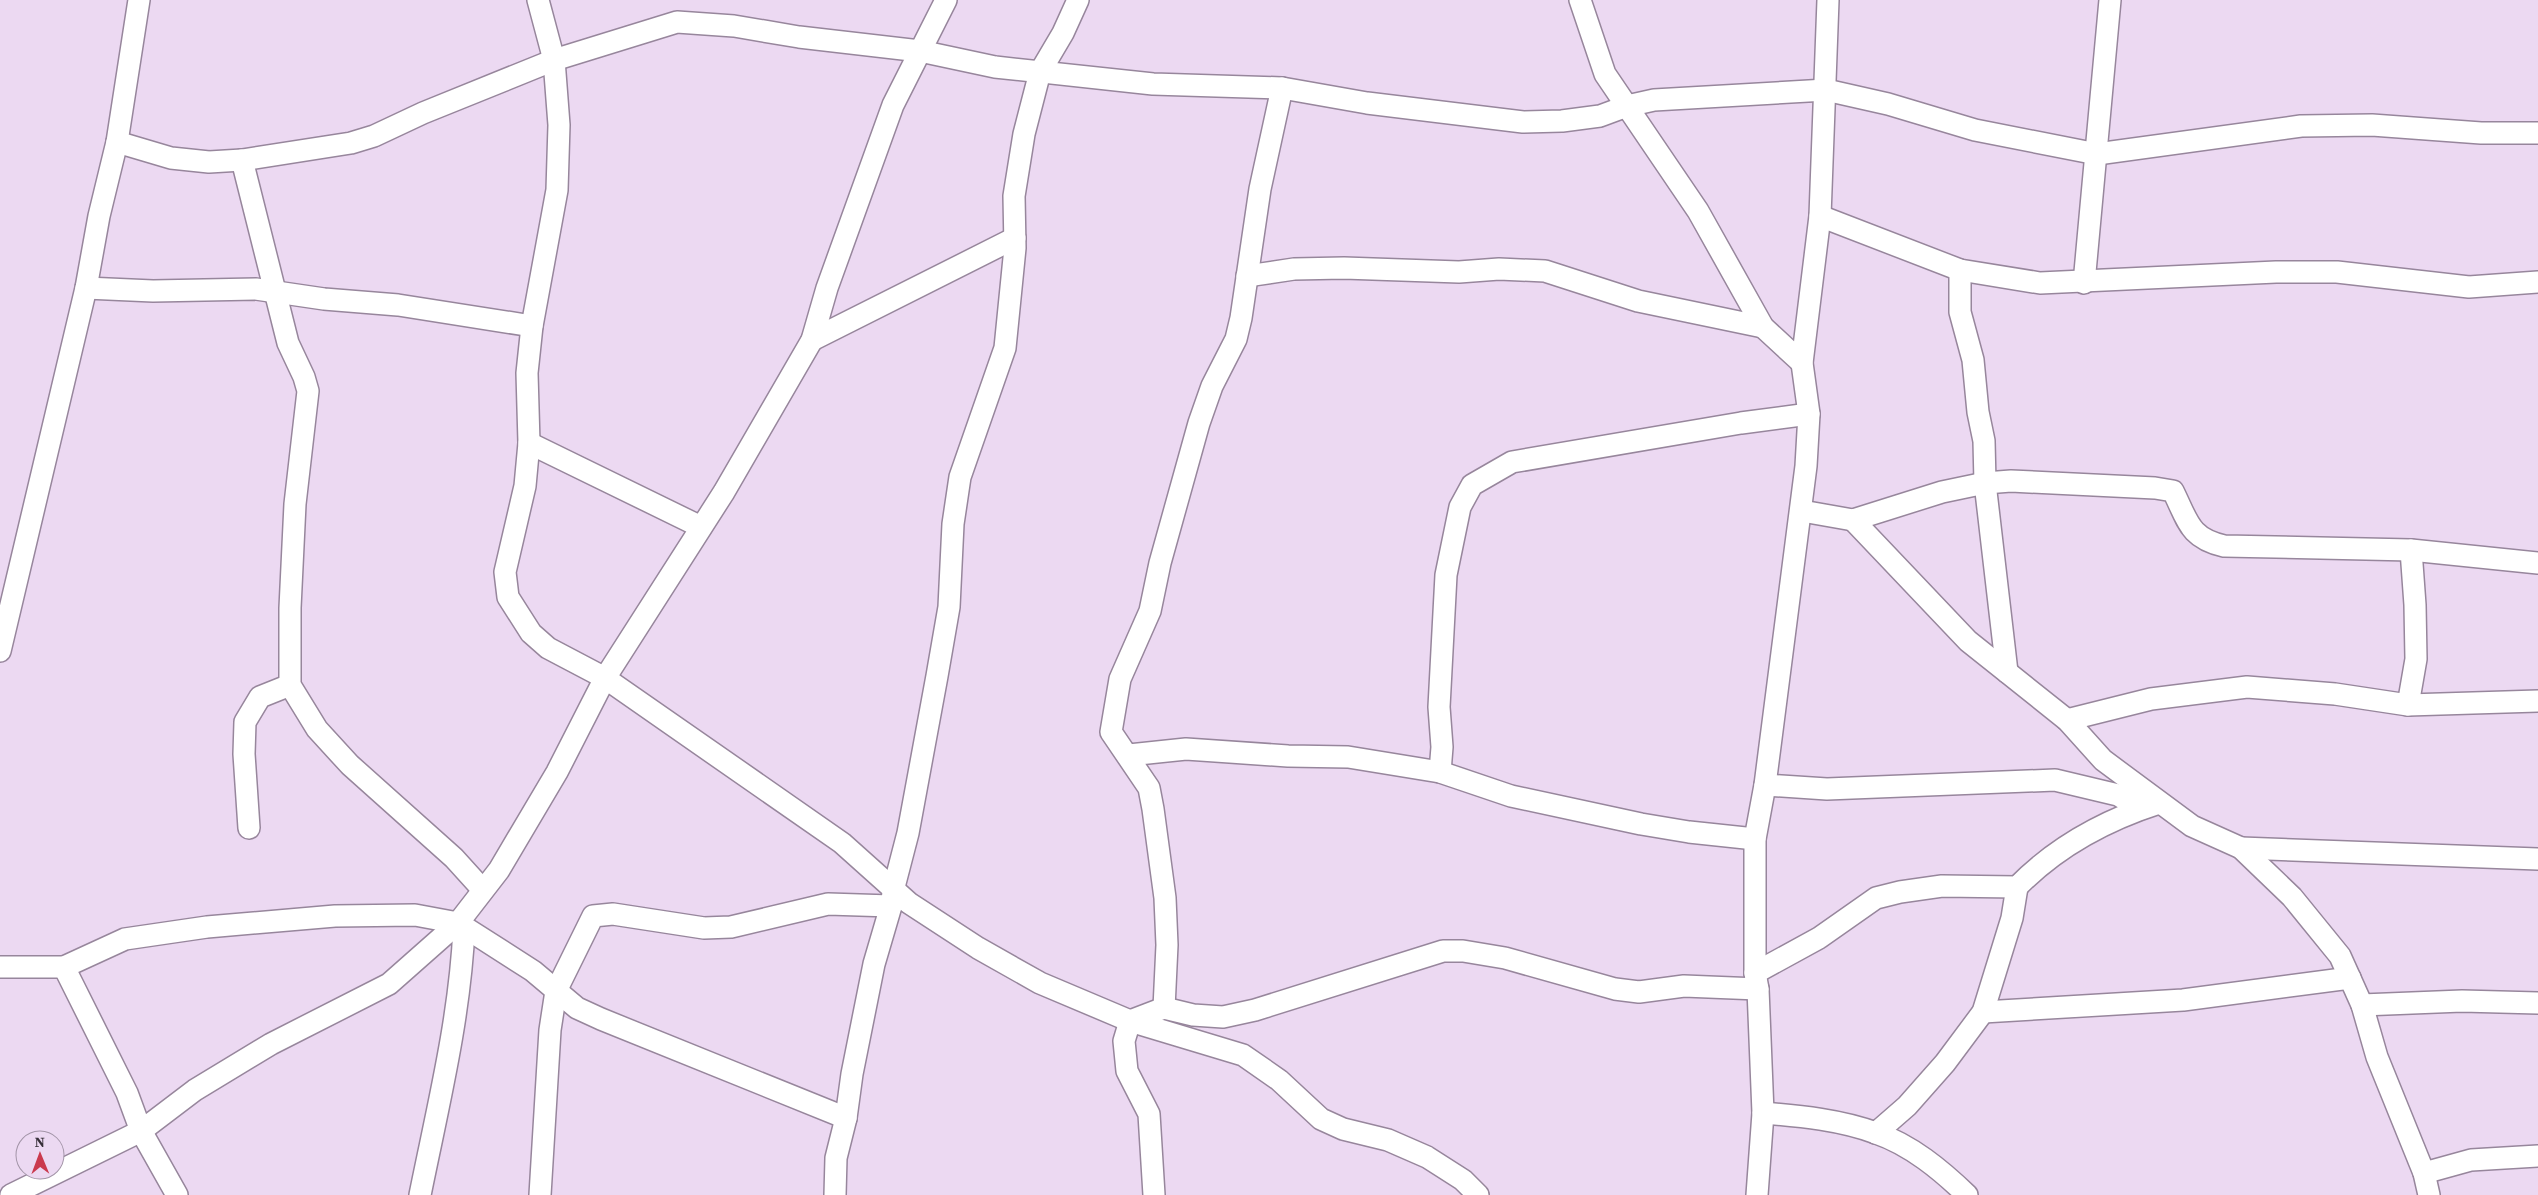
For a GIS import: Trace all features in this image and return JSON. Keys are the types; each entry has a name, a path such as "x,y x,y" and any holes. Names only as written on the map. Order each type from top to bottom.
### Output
{"street":[{"path":"0,651 86,288 99,216 117,142 139,0"},
{"path":"538,0 554,60 559,126 557,190 532,326 527,373 529,443 525,486 506,572 508,597 531,633 548,648 605,678 842,843 893,897 923,913 994,957 1040,983 1130,1021 1243,1056 1278,1080 1321,1119 1343,1129 1388,1140 1427,1157 1463,1180 1478,1195"},
{"path":"11,1195 141,1131 195,1090 271,1044 389,984 461,926 483,890 499,870 557,772 605,678 724,492 812,340 827,288 890,114 946,0"},
{"path":"835,1195 836,1158 846,1118 852,1074 874,964 893,897 917,789 940,659 949,607 953,524 960,477 1005,348 1011,299 1015,238 1014,196 1024,134 1040,72 1063,33 1078,0"},
{"path":"1580,0 1605,74 1698,211 1763,327 1802,363"},
{"path":"1757,1195 1763,1113 1757,981 1755,839 1765,785 1802,511 1809,414 1802,363 1820,216 1828,0"},
{"path":"2084,283 2110,0"},
{"path":"117,142 171,158 209,162 242,160 351,143 374,136 423,113 554,60 678,22 734,26 799,37 920,51 995,67 1153,84 1282,88 1367,103 1523,122 1562,121 1600,116 1627,106 1654,100 1826,90 1888,104 1974,130 2097,154 2301,126 2372,124 2482,133 2538,133"},
{"path":"1164,1008 1167,944 1166,907 1149,788 1111,732 1120,679 1150,611 1160,563 1209,395 1236,339 1241,318 1260,189 1282,88"},
{"path":"242,160 288,343 304,377 308,391 295,504 290,608 290,685 318,729 350,764 454,858 483,890"},
{"path":"1820,216 1960,270 2040,283 2084,283 2276,272 2337,272 2469,287 2538,282"},
{"path":"812,340 1015,238"},
{"path":"1246,276 1294,269 1352,268 1459,272 1498,269 1545,272 1638,301 1763,327"},
{"path":"1960,270 1960,312 1973,360 1978,412 1984,441 1985,483 2006,672"},
{"path":"86,288 153,291 256,288 324,299 398,305 532,326"},
{"path":"1440,772 1442,747 1439,707 1446,575 1460,507 1472,485 1512,462 1741,423 1809,414"},
{"path":"529,443 701,527"},
{"path":"1802,511 1853,520 1942,492 1985,483 2011,481 2064,482 2155,488 2173,491 2190,527 2206,542 2224,546 2411,550 2538,564"},
{"path":"1853,520 1968,641 2067,720 2150,806"},
{"path":"2408,705 2416,659 2411,550"},
{"path":"249,828 244,754 244,722 260,697 290,685"},
{"path":"2067,720 2151,699 2247,687 2336,694 2408,705 2538,701"},
{"path":"1128,755 1186,748 1288,756 1348,757 1440,772 1511,796 1641,824 1755,839"},
{"path":"1765,785 1827,789 2055,780 2118,795 2150,806 2241,848 2292,897 2340,956 2362,1005 2377,1057 2424,1173 2429,1195"},
{"path":"1876,1132 1907,1106 1946,1063 1983,1012 2012,918 2017,887 2037,866 2069,844 2092,831 2150,806"},
{"path":"2241,848 2538,860"},
{"path":"1130,1021 1164,1008 1194,1015 1223,1017 1255,1010 1443,950 1463,951 1505,958 1615,989 1638,992 1684,986 1757,981 1876,898 1900,892 1942,886 2017,887"},
{"path":"540,1195 550,1030 556,991 584,930 593,916 597,914 643,917 704,928 732,927 828,904 893,897"},
{"path":"0,967 64,967 125,939 207,927 335,916 415,915 461,926 503,950 577,1008 846,1118"},
{"path":"420,1195 447,1071 462,963 461,926"},
{"path":"64,967 127,1093 141,1131 177,1195"},
{"path":"1983,1012 2183,1000 2350,978"},
{"path":"2362,1005 2462,1001 2538,1003"},
{"path":"1130,1021 1124,1041 1126,1070 1149,1114 1154,1195"},
{"path":"1763,1113 1810,1117 1876,1132 1917,1153 1946,1174 1967,1195"},
{"path":"2424,1173 2471,1160 2538,1156"}]}
